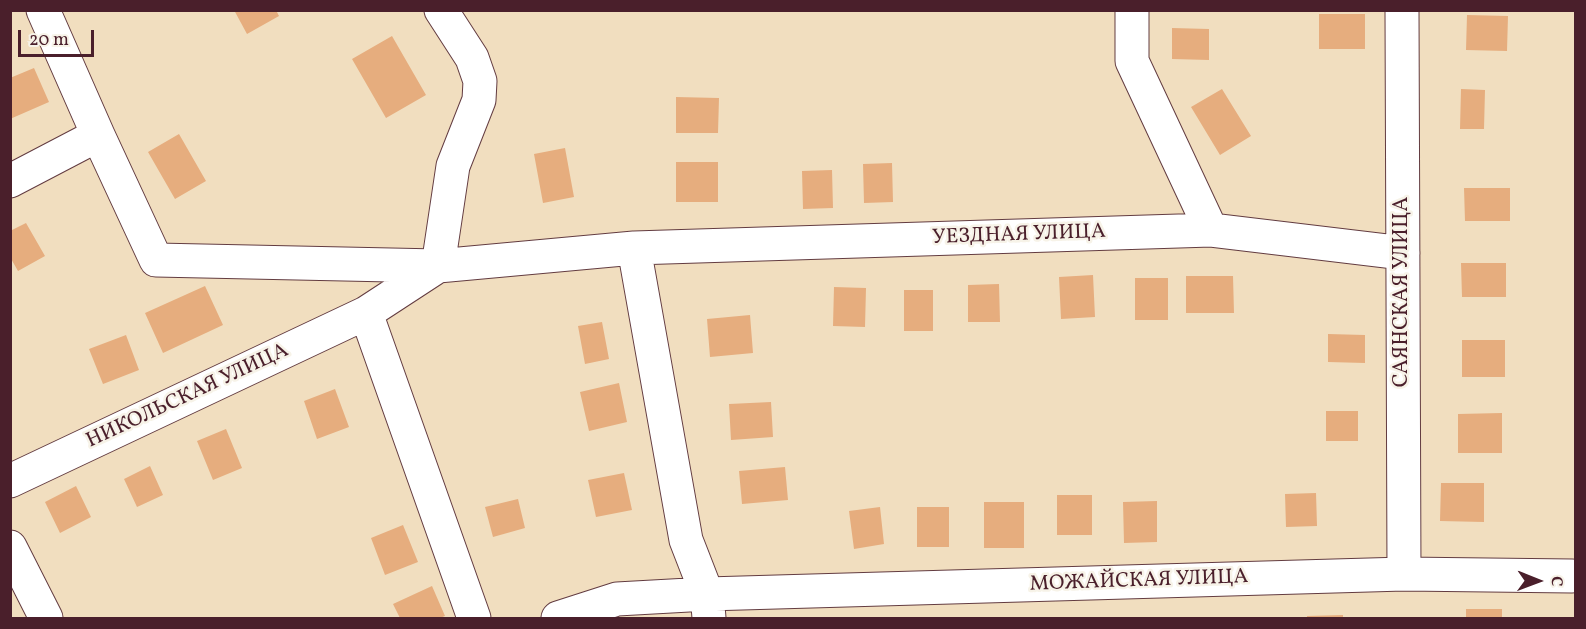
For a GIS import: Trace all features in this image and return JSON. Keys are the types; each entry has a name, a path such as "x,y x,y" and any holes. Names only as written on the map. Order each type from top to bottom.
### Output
{"street":[{"path":"10,181 98,135 43,10"},
{"path":"438,266 453,166 479,100 480,81 472,58 441,10"},
{"path":"1132,10 1132,61 1211,230"},
{"name":"САЯНСКАЯ УЛИЦА","path":"1402,10 1404,574"},
{"name":"УЕЗДНАЯ УЛИЦА","path":"98,135 156,260 438,266 634,248 1211,230 1403,253"},
{"path":"634,248 686,540 708,606"},
{"name":"НИКОЛЬСКАЯ УЛИЦА","path":"10,481 366,312 438,266"},
{"path":"366,312 474,618"},
{"path":"10,547 46,618"},
{"name":"МОЖАЙСКАЯ УЛИЦА","path":"558,618 617,599 708,606 1404,574 1572,576"}],"building":[{"path":"234,10 276,10 279,16 247,34"},
{"path":"1319,14 1365,14 1365,49 1319,49"},
{"path":"1467,15 1508,16 1507,51 1466,50"},
{"path":"1172,28 1209,29 1209,60 1172,59"},
{"path":"392,36 426,95 386,118 352,59"},
{"path":"34,68 49,102 10,119 10,78"},
{"path":"1222,89 1251,136 1220,155 1191,107"},
{"path":"1461,89 1485,90 1484,129 1460,129"},
{"path":"676,97 719,98 718,133 676,133"},
{"path":"179,134 206,181 175,199 148,152"},
{"path":"565,148 574,197 543,203 534,154"},
{"path":"676,162 718,162 718,202 676,202"},
{"path":"892,163 893,202 864,203 863,164"},
{"path":"832,170 833,208 803,209 802,171"},
{"path":"1464,188 1510,188 1510,221 1465,221"},
{"path":"26,223 45,256 18,271 10,257 10,231"},
{"path":"1461,263 1506,263 1506,297 1462,297"},
{"path":"1093,275 1095,317 1061,319 1059,277"},
{"path":"1186,276 1233,276 1234,313 1186,313"},
{"path":"1135,278 1168,278 1168,320 1135,320"},
{"path":"999,284 1000,322 968,322 968,285"},
{"path":"205,286 223,325 163,353 145,313"},
{"path":"834,287 866,288 865,327 833,326"},
{"path":"904,290 933,290 933,331 904,331"},
{"path":"750,315 753,353 710,357 707,319"},
{"path":"602,322 609,359 585,364 578,326"},
{"path":"1328,334 1365,335 1365,363 1328,362"},
{"path":"126,335 139,370 103,384 89,349"},
{"path":"1462,340 1505,340 1505,377 1462,377"},
{"path":"619,383 627,422 589,431 580,392"},
{"path":"335,389 349,427 317,439 304,401"},
{"path":"771,402 773,437 731,440 729,404"},
{"path":"1326,411 1358,411 1358,441 1326,441"},
{"path":"1502,413 1502,453 1458,453 1458,414"},
{"path":"226,429 242,468 213,480 197,441"},
{"path":"150,466 163,495 137,507 124,479"},
{"path":"785,467 788,500 742,504 739,471"},
{"path":"624,473 632,510 596,517 588,480"},
{"path":"1441,483 1484,483 1484,522 1440,521"},
{"path":"76,486 91,517 60,533 45,502"},
{"path":"1316,493 1317,526 1286,527 1285,494"},
{"path":"1057,495 1092,495 1092,535 1057,535"},
{"path":"518,499 525,528 493,537 485,507"},
{"path":"1157,501 1157,542 1124,543 1123,502"},
{"path":"984,502 1024,502 1024,548 984,548"},
{"path":"880,507 884,544 854,549 849,511"},
{"path":"917,507 949,507 949,547 917,547"},
{"path":"403,525 418,562 385,575 371,538"},
{"path":"432,586 445,616 400,618 393,604"},
{"path":"1466,609 1502,609 1502,618 1466,618"},
{"path":"1343,615 1343,618 1307,618 1307,616"}]}
